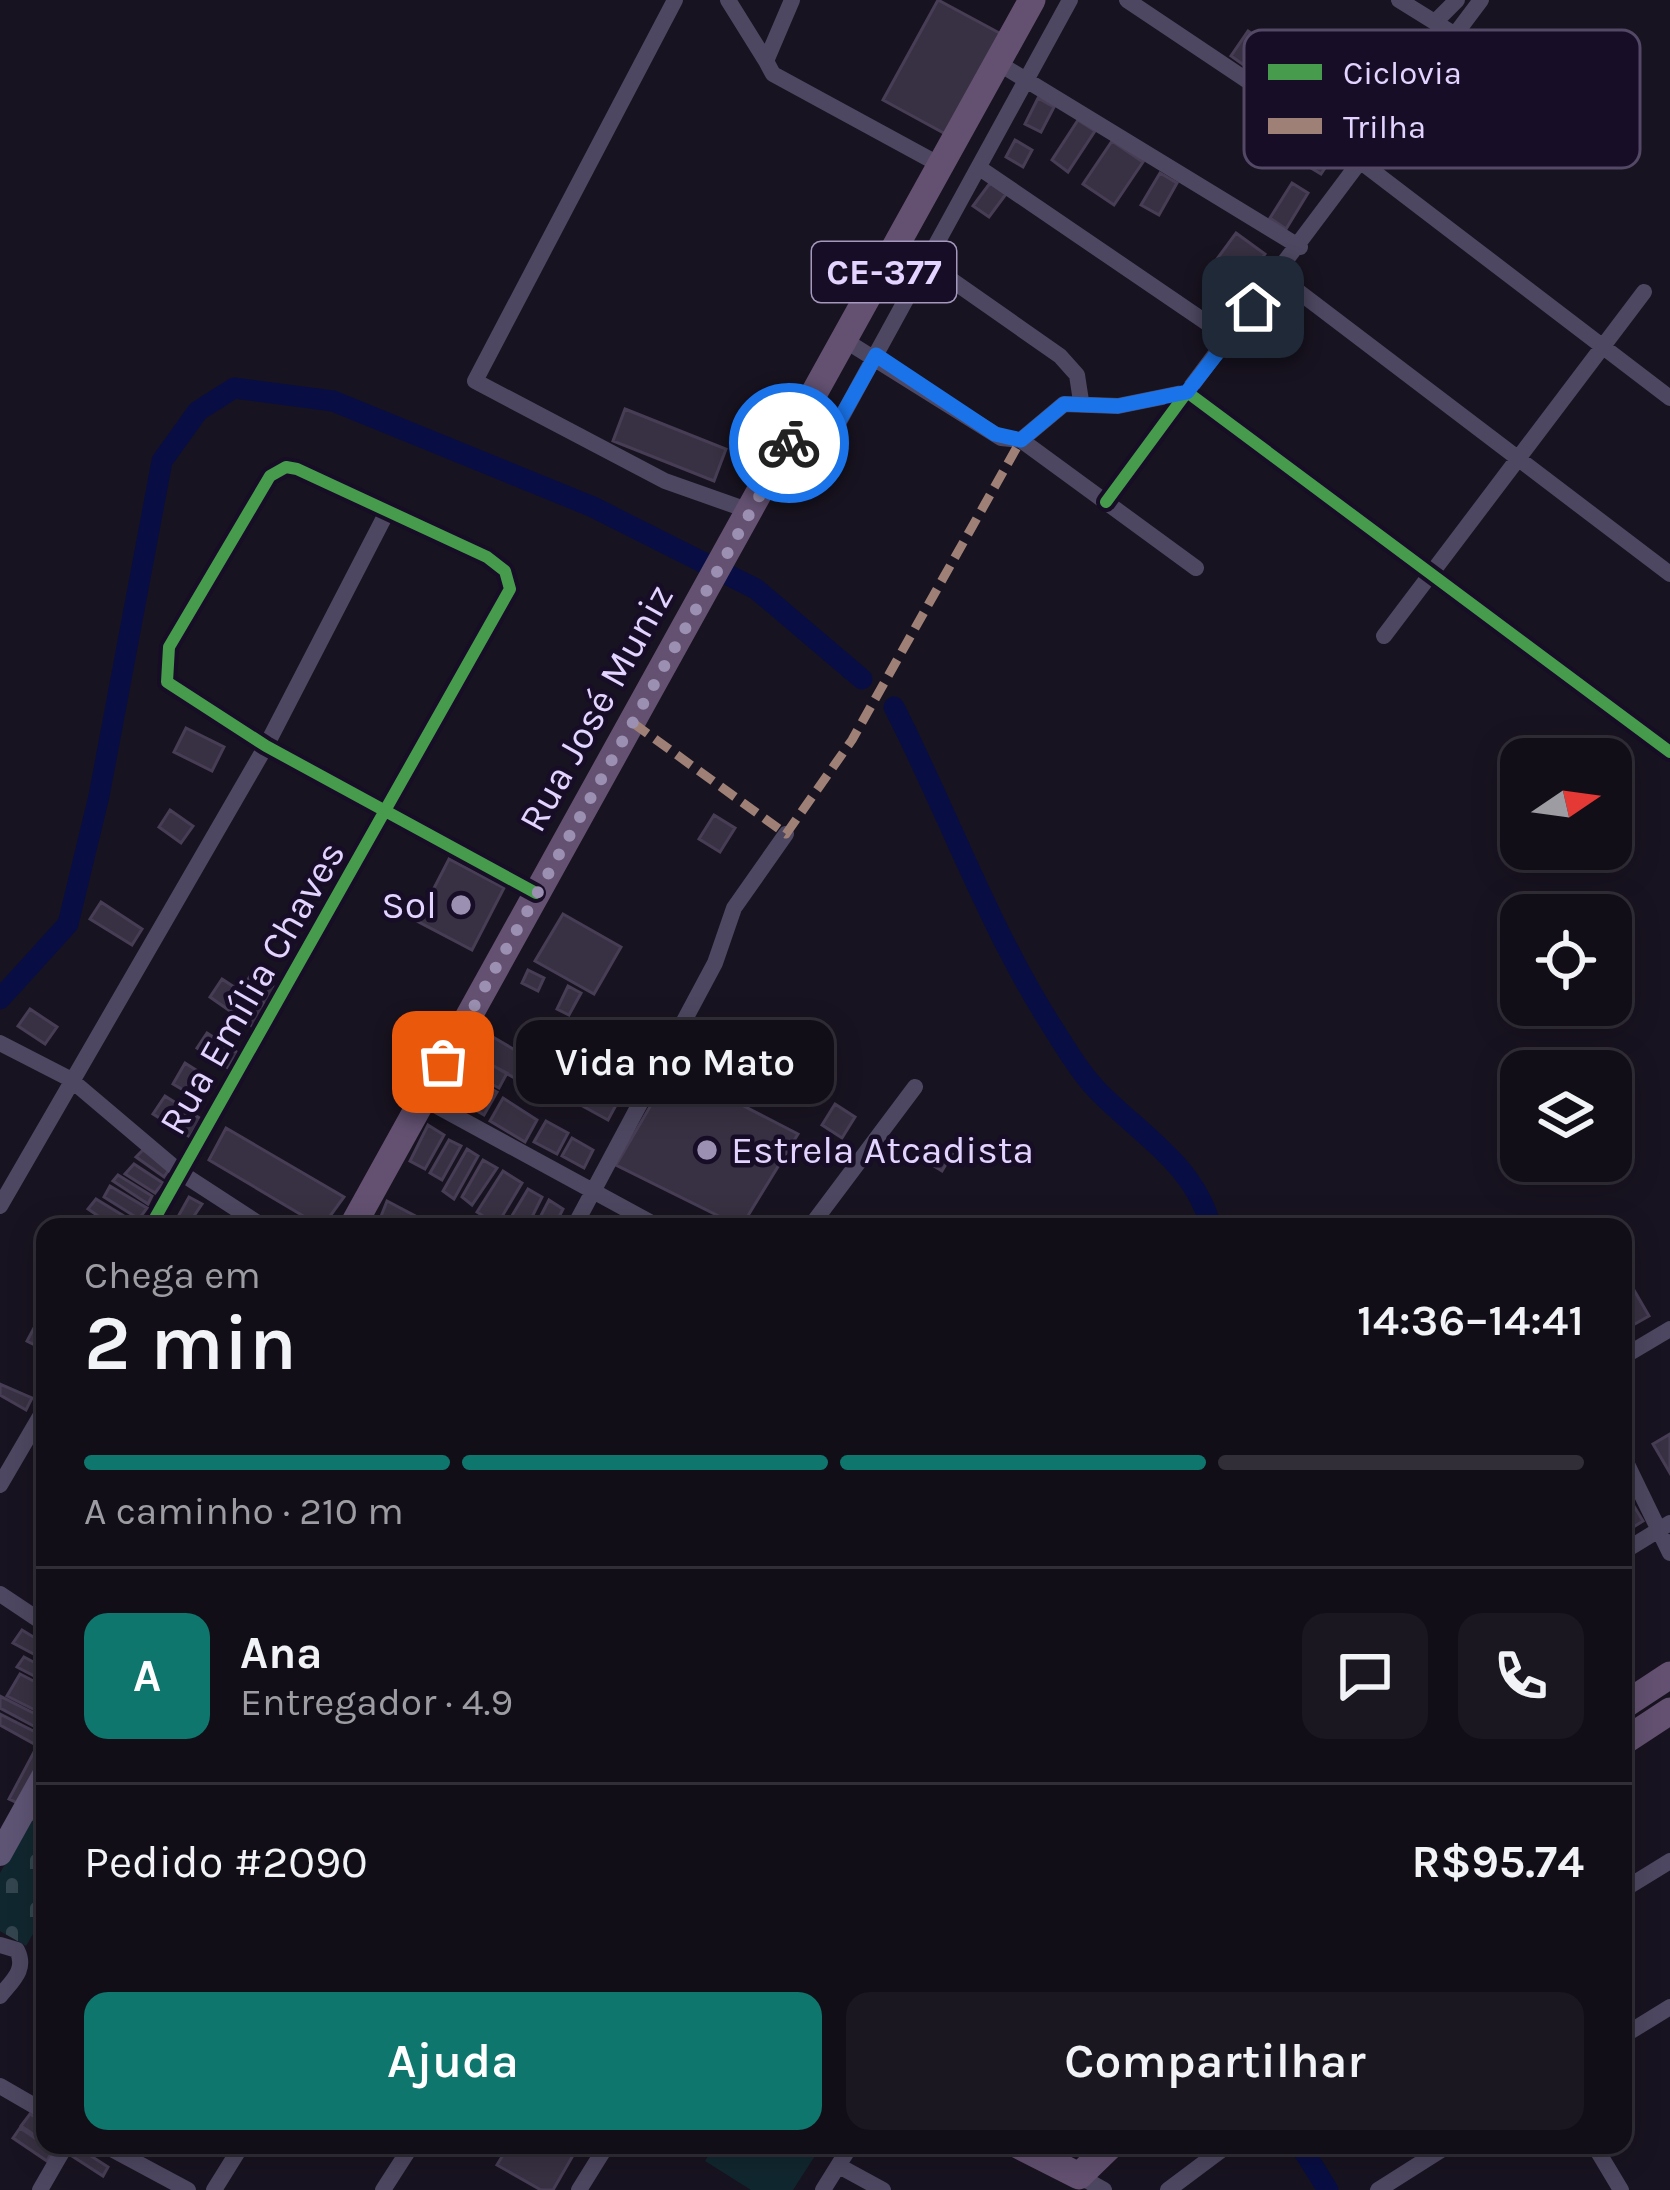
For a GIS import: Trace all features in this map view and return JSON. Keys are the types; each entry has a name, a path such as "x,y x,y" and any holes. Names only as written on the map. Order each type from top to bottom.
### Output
{"main road":[{"name":"CE-377","path":"750,511 1032,0"},
{"name":"Rua José Muniz","path":"357,1218 750,511"},
{"path":"1632,1700 1670,1675"},
{"path":"1632,1736 1670,1712"},
{"path":"0,1854 36,1789"},
{"path":"1035,2154 1091,2183 1106,2154"}],"street":[{"path":"675,0 475,381 665,482 750,511"},
{"path":"728,0 781,82 941,166"},
{"path":"766,62 792,0"},
{"path":"790,441 834,430 1070,0"},
{"path":"1127,0 1244,78"},
{"path":"1399,0 1448,30"},
{"path":"1435,22 1457,0"},
{"path":"1461,30 1481,0"},
{"path":"998,63 1300,248"},
{"path":"1106,502 1356,168"},
{"path":"1368,168 1670,398"},
{"path":"981,169 1228,338"},
{"path":"900,244 1060,356 1077,375 1082,401"},
{"path":"1278,276 1670,574"},
{"path":"1384,636 1645,292"},
{"path":"846,341 876,355 995,434 1021,440 1196,568"},
{"path":"1021,440 1064,404 1082,401 1118,406 1187,392 1667,743"},
{"path":"0,1206 266,746 387,512 297,469 280,469 270,476 169,647 167,682 266,746 536,893"},
{"name":"Rua Emília Chaves","path":"155,1218 510,589 500,565 387,512"},
{"path":"579,1218 715,962 734,908 786,834"},
{"path":"0,1043 70,1079 181,1172 250,1218"},
{"path":"817,1218 914,1087"},
{"path":"424,1099 643,1218"},
{"path":"1632,1352 1670,1329"},
{"path":"0,1485 36,1423"},
{"path":"1632,1472 1663,1527 1670,1553"},
{"path":"1632,1546 1663,1527"},
{"path":"0,1594 36,1618"},
{"path":"1632,1884 1670,1861"},
{"path":"0,1945 17,1950 22,1959 21,1970 0,1996"},
{"path":"1632,2030 1670,2007"},
{"path":"0,2086 36,2107"},
{"path":"40,2190 61,2154"},
{"path":"121,2154 188,2190"},
{"path":"214,2190 236,2154"},
{"path":"383,2190 406,2154"},
{"path":"578,2190 601,2154"},
{"path":"823,2190 846,2154"},
{"path":"1168,2190 1216,2154"},
{"path":"1378,2190 1435,2154"},
{"path":"1600,2154 1622,2190"},
{"path":"839,2166 883,2190"}],"green space":[{"path":"36,1810 36,1929 26,1946 0,1931 0,1873"},
{"path":"709,2154 816,2154 793,2190 751,2190 705,2161"}],"building":[{"path":"938,0 1005,36 951,137 883,100"},
{"path":"1244,37 1244,65 1231,56"},
{"path":"1038,98 1054,107 1041,132 1025,124"},
{"path":"1078,120 1095,131 1068,172 1052,160"},
{"path":"1015,140 1032,150 1023,167 1006,157"},
{"path":"1112,141 1143,162 1114,205 1083,184"},
{"path":"1160,173 1177,183 1159,215 1141,205"},
{"path":"990,183 1006,194 989,217 973,206"},
{"path":"1292,183 1308,193 1286,229 1270,218"},
{"path":"1236,233 1265,254 1247,280 1217,259"},
{"path":"625,409 726,449 714,481 613,441"},
{"path":"186,728 224,747 212,771 174,752"},
{"path":"170,810 193,826 181,843 159,827"},
{"path":"714,815 735,828 720,852 699,839"},
{"name":"Sol","path":"449,859 504,888 472,950 417,921"},
{"path":"101,902 142,929 132,945 90,919"},
{"path":"563,914 621,947 594,994 535,961"},
{"path":"528,970 544,978 538,991 522,983"},
{"path":"252,973 277,989 267,1005 242,989"},
{"path":"222,979 266,1008 253,1027 210,997"},
{"path":"568,986 581,993 569,1015 557,1009"},
{"path":"30,1009 57,1027 45,1044 18,1026"},
{"path":"207,1033 238,1053 228,1068 197,1048"},
{"path":"486,1033 566,1080 554,1101 473,1054"},
{"path":"475,1056 507,1073 499,1088 467,1071"},
{"path":"185,1063 207,1077 195,1097 173,1084"},
{"path":"581,1069 623,1092 608,1120 566,1097"},
{"name":"Estrela Atcadista","path":"672,1069 798,1134 747,1218 723,1218 616,1165"},
{"path":"460,1071 497,1092 484,1115 447,1094"},
{"path":"165,1096 201,1119 190,1137 153,1114"},
{"path":"503,1098 537,1120 525,1142 490,1121"},
{"path":"835,1104 855,1117 842,1138 822,1125"},
{"path":"546,1121 568,1133 557,1154 534,1142"},
{"path":"428,1125 444,1135 425,1169 410,1161"},
{"path":"226,1128 344,1197 329,1218 307,1218 209,1160"},
{"path":"572,1138 593,1150 584,1168 562,1156"},
{"path":"449,1140 461,1146 442,1180 430,1173"},
{"path":"938,1146 952,1154 942,1171 929,1163"},
{"path":"467,1149 478,1156 454,1199 443,1191"},
{"path":"143,1150 170,1168 164,1177 136,1157"},
{"path":"483,1160 497,1168 472,1205 462,1197"},
{"path":"134,1164 163,1183 155,1193 125,1174"},
{"path":"503,1171 522,1183 501,1218 477,1212"},
{"path":"118,1175 152,1196 148,1204 113,1181"},
{"path":"110,1186 147,1208 137,1218 104,1197"},
{"path":"528,1189 542,1197 532,1218 511,1218"},
{"path":"189,1197 202,1204 193,1218 179,1215"},
{"path":"96,1199 127,1218 101,1218 88,1209"},
{"path":"549,1200 563,1209 558,1218 540,1218"},
{"path":"387,1201 419,1218 380,1218"},
{"path":"1632,1287 1649,1316 1632,1323"},
{"path":"34,1328 36,1329 36,1346 27,1341"},
{"path":"0,1384 32,1398 26,1410 0,1395"},
{"path":"1670,1434 1670,1473 1653,1444"},
{"path":"1632,1503 1643,1521 1632,1528"},
{"path":"22,1630 36,1639 36,1655 13,1643"},
{"path":"24,1657 36,1663 36,1677 17,1667"},
{"path":"20,1674 36,1682 36,1710 7,1696"},
{"path":"0,1696 36,1714 36,1727 0,1708"},
{"path":"0,1714 36,1732 36,1745 0,1725"},
{"path":"36,1753 36,1771 20,1804 9,1799"},
{"path":"30,2114 36,2118 36,2136 21,2126"},
{"path":"20,2128 36,2139 36,2154 13,2138"},
{"path":"88,2154 108,2167 103,2176 72,2156"},
{"path":"504,2154 574,2154 553,2190 541,2190 497,2165"}],"waterway":[{"path":"0,999 68,924 99,796 162,461 198,411 234,388 333,401 593,507 756,589 862,679"},
{"path":"894,707 989,910 1053,1028 1095,1088 1181,1170 1208,1218"},
{"path":"1306,2154 1328,2190"}],"marked path":[{"path":"633,723 786,834 852,740 1021,440"}],"cycle path":[{"path":"1106,502 1187,392 1670,752"},
{"path":"286,467 487,557 505,571 510,589 385,811 266,746 167,682 169,647 270,476 286,467"},
{"path":"155,1218 385,811"},
{"path":"385,811 536,893"}],"way so far":[{"path":"443,1062 789,443"}],"place":[{"name":"Sol","path":"461,905"},
{"name":"Vida no Mato","path":"443,1062"},
{"name":"Estrela Atcadista","path":"707,1150"}],"route":[{"path":"789,443 834,430 876,355 1001,438 1021,440 1064,404 1082,401 1118,406 1187,392 1253,307"}]}
